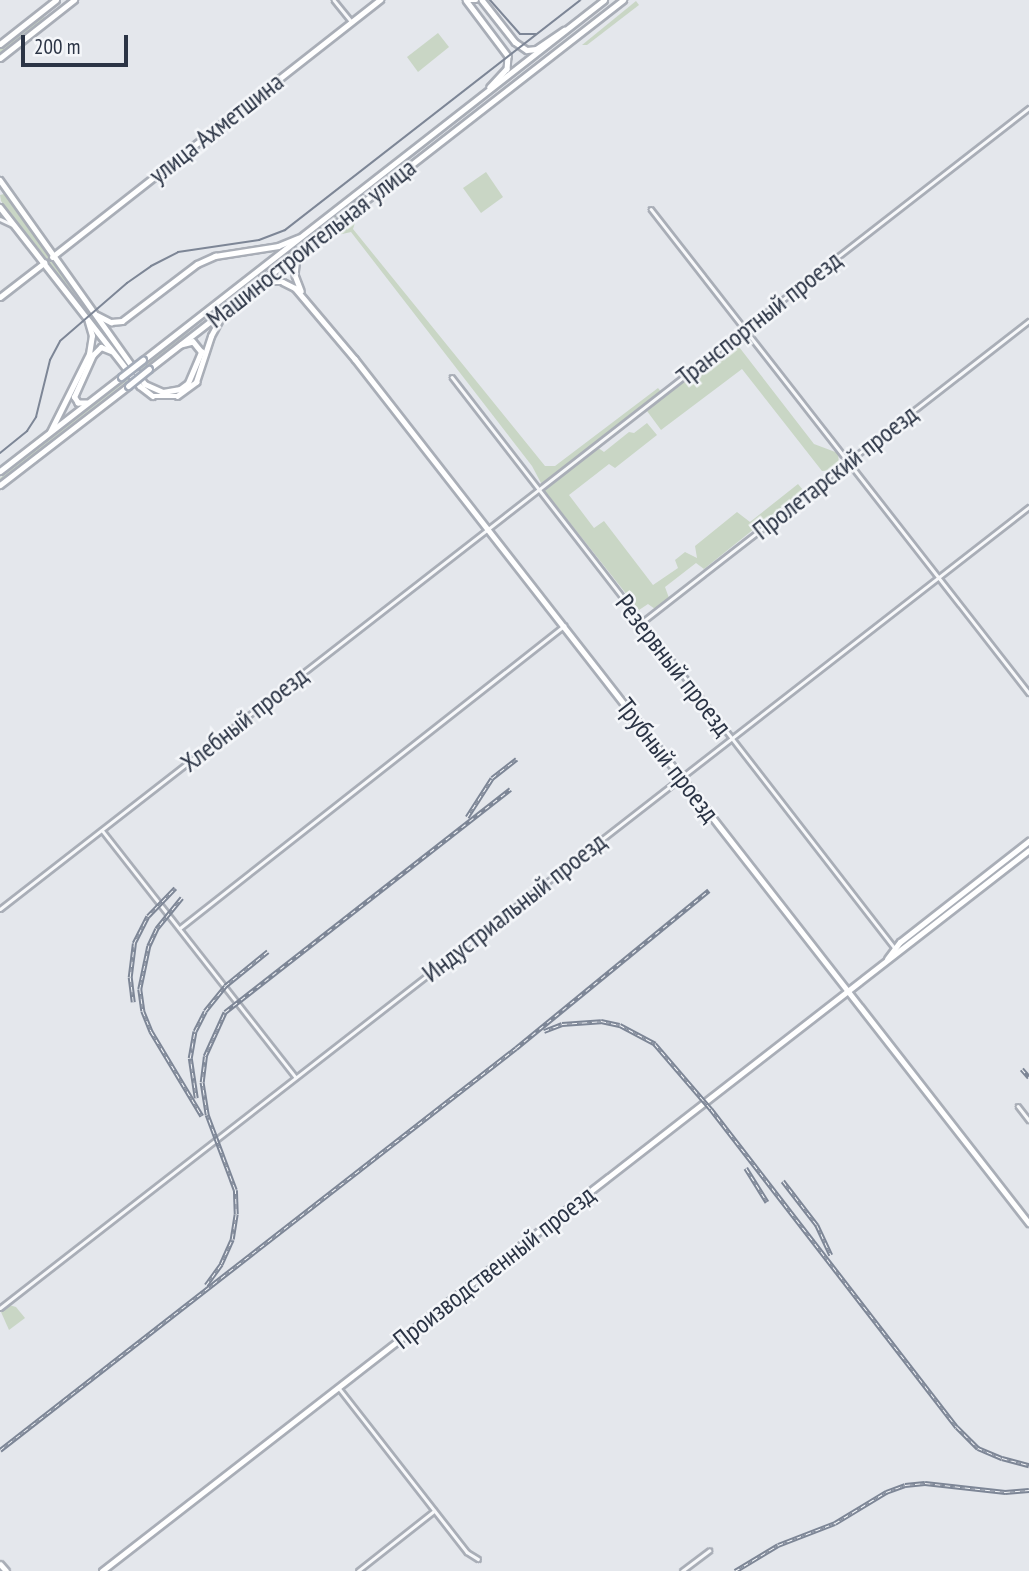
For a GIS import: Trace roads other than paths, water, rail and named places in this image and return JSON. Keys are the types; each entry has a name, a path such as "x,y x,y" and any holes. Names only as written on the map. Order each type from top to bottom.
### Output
{"main road":[{"name":"Машиностроительная улица","path":"0,471 604,0"},
{"path":"611,0 614,3 623,0"},
{"name":"Машиностроительная улица","path":"0,485 623,0"},
{"path":"588,12 602,10 597,20"},
{"path":"410,151 407,161 418,160"},
{"path":"384,172 395,170 390,181"},
{"path":"205,312 213,313 211,321"},
{"path":"0,1564 6,1571"}],"street":[{"path":"0,44 56,0"},
{"path":"0,58 74,0"},
{"path":"334,0 352,22"},
{"name":"улица Ахметшина","path":"52,257 380,0"},
{"path":"467,0 471,3 476,0"},
{"path":"467,0 506,52 507,69 488,91"},
{"path":"482,0 516,44 534,50 557,32 568,28"},
{"path":"41,12 47,13 46,22"},
{"path":"492,33 501,35 502,26"},
{"name":"Транспортный проезд","path":"488,529 1029,108"},
{"path":"0,180 52,257 145,384 154,389 173,391 180,389 192,377 200,348 193,342 180,345"},
{"path":"0,192 10,195"},
{"path":"0,207 140,386 153,396 171,397 183,394 196,382 211,336 227,309"},
{"path":"651,209 1029,693"},
{"path":"0,219 16,227"},
{"path":"94,313 111,322 122,321 197,264 215,256 278,247 302,236"},
{"path":"297,254 295,275 305,298"},
{"path":"0,297 44,263"},
{"path":"261,282 283,282 305,298"},
{"path":"69,295 76,295 77,290"},
{"name":"Трубный проезд","path":"305,298 1029,1223"},
{"path":"50,433 92,344 92,336 83,312"},
{"name":"Пролетарский проезд","path":"641,623 1029,321"},
{"path":"88,403 78,403 74,397 93,355 101,347 115,354"},
{"name":"Резервный проезд","path":"452,377 897,950"},
{"name":"Индустриальный проезд","path":"0,1307 1029,507"},
{"name":"Хлебный проезд","path":"0,909 488,529"},
{"path":"180,928 564,626"},
{"path":"102,830 296,1077"},
{"name":"Производственный проезд","path":"102,1571 885,962 962,894 1029,841"},
{"name":"Производственный проезд","path":"897,950 1029,850"},
{"path":"962,894 966,899"},
{"path":"1018,1107 1029,1120"},
{"path":"339,1388 467,1552 478,1559"},
{"path":"358,1571 434,1511"},
{"path":"682,1571 709,1551"}],"tram line":[{"path":"490,0 520,34 536,34"},
{"path":"0,453 27,431 36,417 50,360 60,341 127,283 178,252 259,240 285,230 580,0"}],"railway":[{"path":"467,817 492,778 516,759"},
{"path":"206,1285 221,1264 232,1239 236,1214 235,1190 207,1115 202,1082 205,1056 225,1012 510,789"},
{"path":"133,1002 130,977 134,943 148,916 175,888"},
{"path":"0,1450 516,1048 709,890"},
{"path":"182,898 157,929 149,946 140,989 143,1011 151,1031 202,1116"},
{"path":"196,1098 190,1058 195,1031 205,1011 225,986 268,951"},
{"path":"544,1031 562,1024 601,1021 620,1025 655,1044 711,1109 957,1427 978,1448 1029,1465"},
{"path":"1022,1069 1029,1077"},
{"path":"746,1168 767,1202"},
{"path":"783,1181 817,1225 831,1255"},
{"path":"735,1571 778,1545 835,1523 886,1492 905,1485 925,1483 1005,1492 1029,1490"}]}
